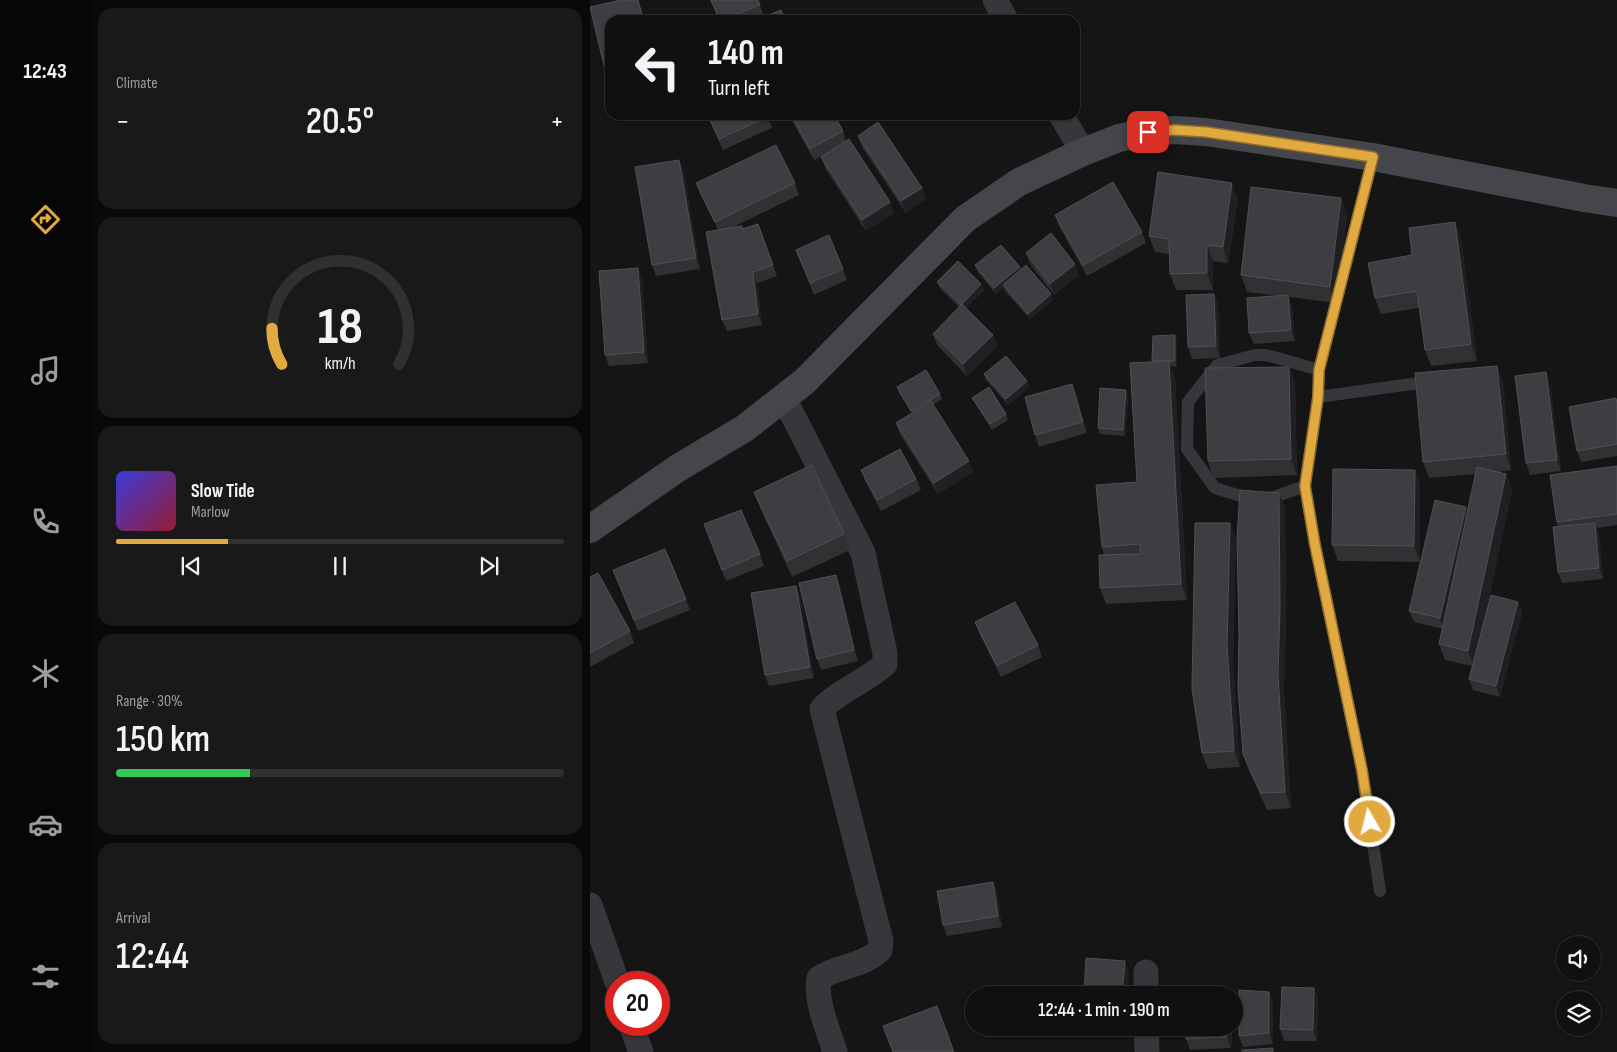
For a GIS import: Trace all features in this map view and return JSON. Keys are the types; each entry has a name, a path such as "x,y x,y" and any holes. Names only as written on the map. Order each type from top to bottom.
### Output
{"street":[{"path":"995,0 1003,15"},
{"path":"1065,120 1083,152"},
{"path":"590,529 678,468 745,428 805,381 965,219 1019,182 1083,152 1119,138 1148,132 1175,130 1206,132 1373,157 1617,203"},
{"path":"784,398 863,554 885,653 885,664 874,675 831,699 822,709 881,941 880,950 872,958 829,972 819,978 817,987 819,999 835,1052"},
{"path":"590,905 613,971"},
{"path":"635,1036 641,1052"},
{"path":"1146,1036 1146,1052"}],"lane":[{"path":"1373,157 1319,370 1318,397 1305,486 1315,545 1362,770 1380,891"},
{"path":"1305,486 1260,502 1215,488 1187,450 1188,402 1217,365 1255,355 1266,355 1319,370"},
{"path":"1318,397 1446,379"}],"building":[{"path":"621,0 638,0 642,15 605,15 605,70 590,7"},
{"path":"711,0 758,0 760,5 735,15 718,15"},
{"path":"781,10 783,15 768,15"},
{"path":"710,120 761,120 719,139"},
{"path":"794,120 837,120 843,131 810,149"},
{"path":"878,122 922,188 901,201 858,136"},
{"path":"849,139 890,202 862,220 821,157"},
{"path":"776,145 795,183 715,222 696,183"},
{"path":"679,160 696,258 652,265 635,167"},
{"path":"1158,172 1232,183 1223,247 1207,245 1207,273 1170,274 1169,239 1149,236"},
{"path":"1113,182 1142,232 1083,265 1055,215"},
{"path":"1251,187 1341,198 1330,287 1241,275"},
{"path":"1455,222 1471,344 1425,350 1417,291 1375,298 1368,263 1412,255 1409,228"},
{"path":"758,224 773,265 753,272 758,314 722,320 706,232 742,226 742,229"},
{"path":"1051,233 1075,264 1050,284 1026,253"},
{"path":"829,235 843,269 810,283 796,250"},
{"path":"1001,245 1020,267 994,288 975,265"},
{"path":"958,261 981,284 961,305 937,282"},
{"path":"1026,265 1051,294 1028,314 1003,285"},
{"path":"638,268 644,352 605,355 599,271"},
{"path":"1214,294 1216,346 1188,347 1186,295"},
{"path":"1288,295 1291,330 1249,333 1247,298"},
{"path":"962,304 993,335 963,364 933,334"},
{"path":"1175,335 1175,361 1152,361 1153,336"},
{"path":"1006,356 1027,381 1006,399 984,374"},
{"path":"1169,361 1181,584 1100,588 1099,555 1141,554 1140,544 1102,547 1096,485 1137,482 1130,363"},
{"path":"1497,366 1506,454 1423,462 1415,373"},
{"path":"1289,367 1291,459 1208,461 1205,368"},
{"path":"926,370 940,394 911,411 897,387"},
{"path":"1546,372 1557,460 1526,463 1515,376"},
{"path":"1072,384 1083,422 1035,435 1025,397"},
{"path":"989,387 1006,414 990,424 972,398"},
{"path":"1100,388 1126,390 1123,430 1098,428"},
{"path":"1616,398 1617,444 1577,451 1569,407"},
{"path":"931,401 969,461 934,483 896,423"},
{"path":"900,449 916,479 877,500 861,470"},
{"path":"812,465 844,534 787,561 754,492"},
{"path":"1617,466 1617,514 1557,522 1550,475"},
{"path":"1477,467 1506,474 1468,651 1439,644"},
{"path":"1333,469 1415,470 1414,546 1332,545"},
{"path":"1240,490 1279,493 1280,607 1278,674 1285,792 1261,793 1243,754 1238,688 1237,539"},
{"path":"1435,500 1466,507 1440,618 1409,611"},
{"path":"741,510 760,554 722,570 704,524"},
{"path":"1195,523 1230,523 1227,645 1234,751 1202,753 1192,689"},
{"path":"1595,523 1599,568 1558,572 1553,527"},
{"path":"665,549 686,599 634,620 613,570"},
{"path":"598,573 630,631 590,653 590,577"},
{"path":"836,575 854,650 817,659 799,583"},
{"path":"796,586 810,667 765,675 751,593"},
{"path":"1491,595 1518,602 1496,686 1469,679"},
{"path":"1015,602 1038,645 997,666 975,622"},
{"path":"993,882 998,916 943,925 937,891"},
{"path":"1086,958 1125,961 1123,986 1084,986"},
{"path":"1282,987 1314,988 1313,1030 1280,1029"},
{"path":"1243,990 1269,992 1269,1033 1243,1036"},
{"path":"937,1006 954,1052 893,1052 883,1026"},
{"path":"1186,1036 1227,1036 1227,1037 1186,1039"},
{"path":"1273,1048 1273,1052 1242,1052 1242,1050"}],"route":[{"path":"1148,132 1175,130 1206,132 1373,157 1319,370 1318,397 1305,486 1315,545 1346,687 1370,822"}]}
